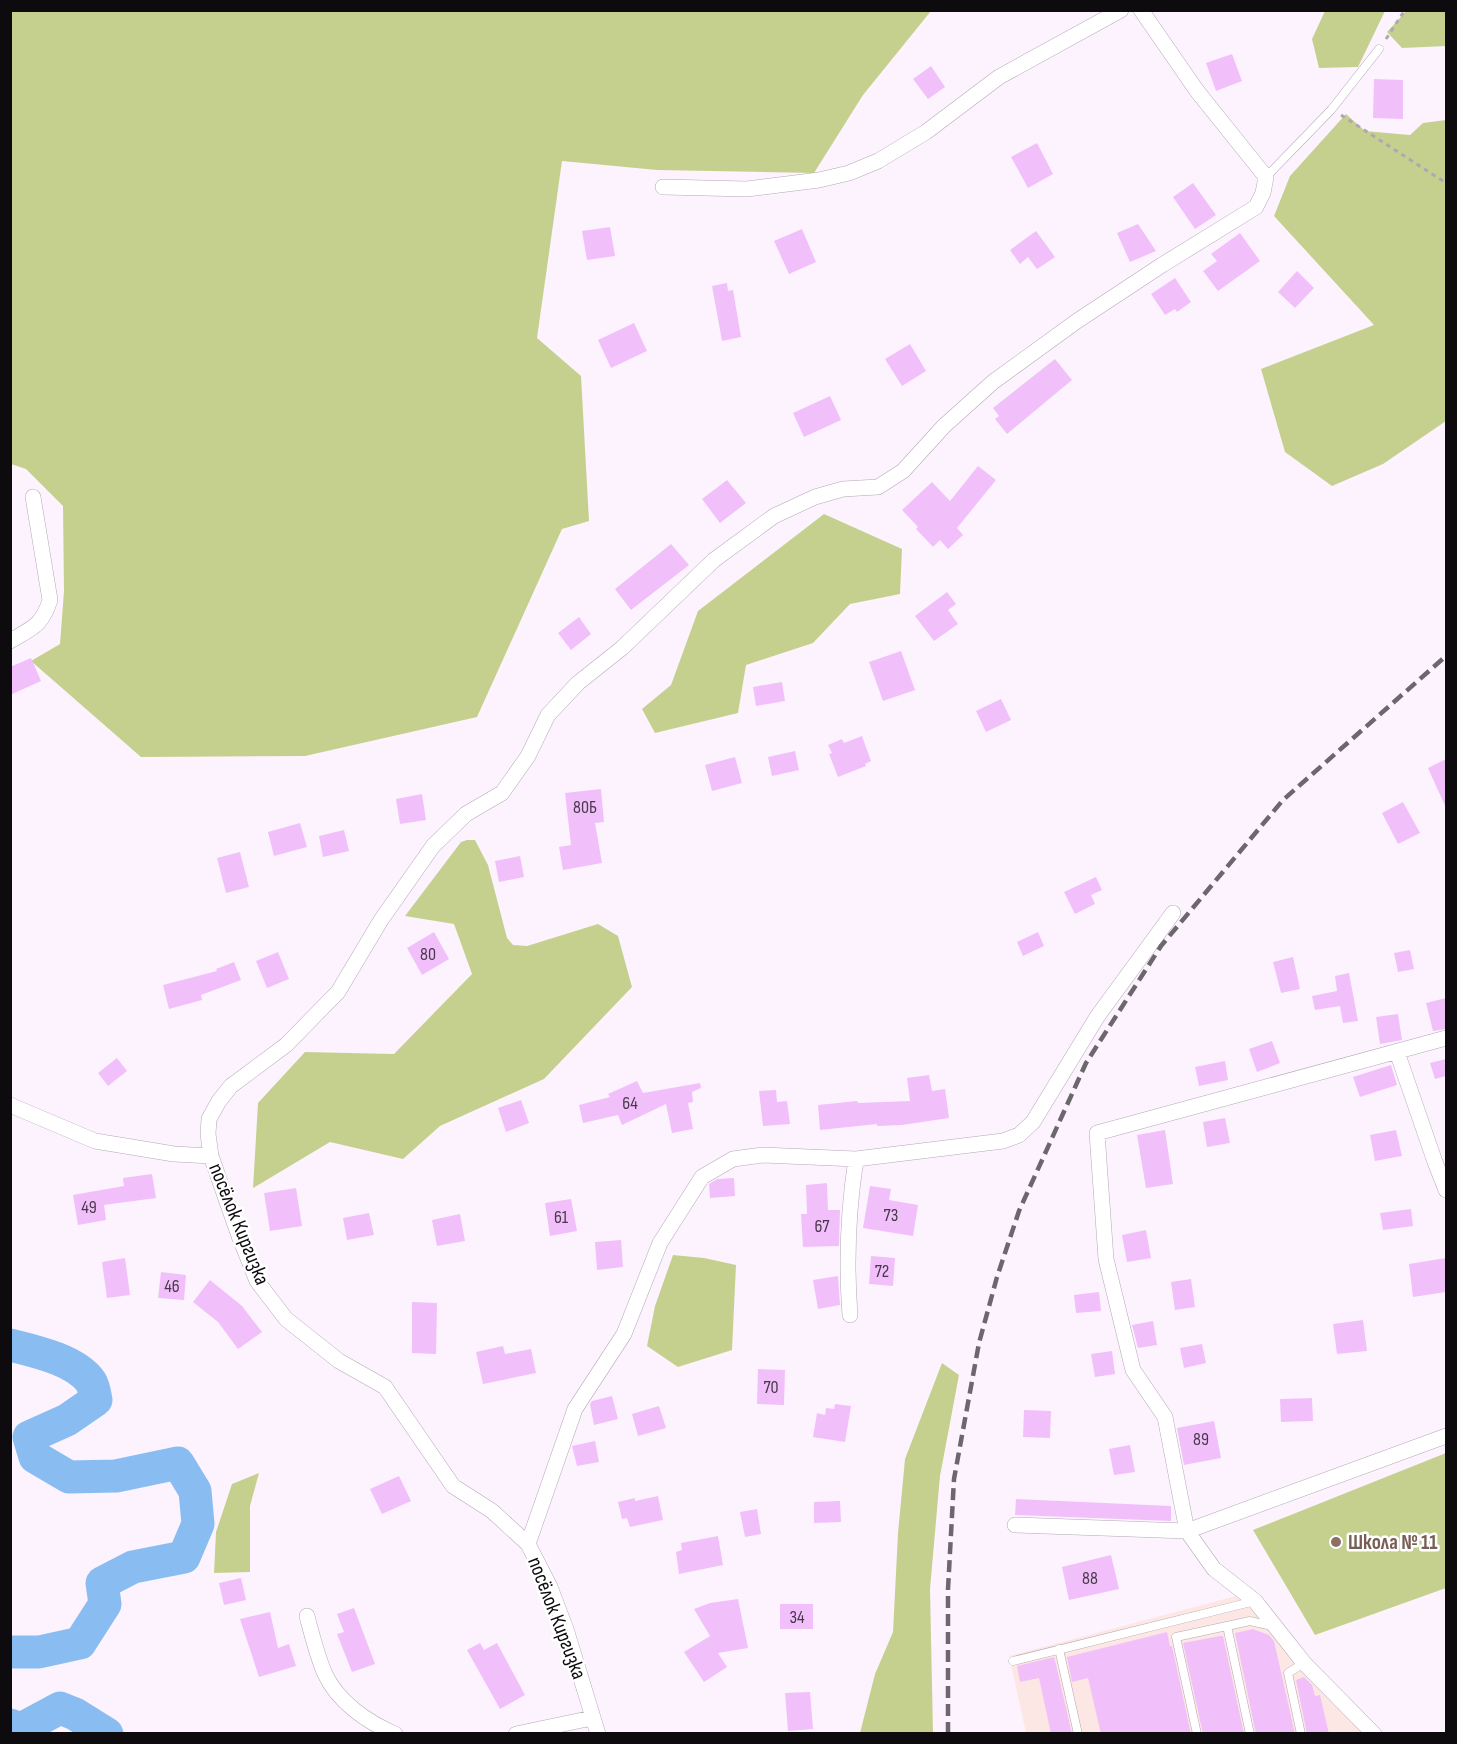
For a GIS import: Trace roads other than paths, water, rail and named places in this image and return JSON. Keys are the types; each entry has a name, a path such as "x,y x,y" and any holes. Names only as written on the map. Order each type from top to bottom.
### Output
{"street":[{"path":"663,187 747,189 819,180 849,173 878,161 926,132 999,77 1121,10"},
{"path":"1141,10 1197,91 1266,177"},
{"name":"посёлок Киргизка","path":"598,1734 562,1618 550,1587 528,1544 492,1511 453,1486 385,1387 339,1361 286,1319 257,1281 211,1155 208,1134 209,1119 231,1086 286,1045 339,992 381,920 433,846 466,814 502,793 528,756 548,715 578,683 622,648 714,560 774,516 815,497 843,489 878,487 903,471 944,426 993,382 1115,296 1256,207 1263,193 1266,177"},
{"path":"10,641 39,623 50,600 33,497"},
{"path":"528,1544 575,1409 624,1334 660,1243 702,1177 733,1159 764,1155 855,1159 1003,1141 1019,1135 1033,1122 1097,1017 1173,913"},
{"path":"1374,1734 1304,1663 1255,1601 1214,1569 1187,1531 1165,1417 1133,1370 1106,1259 1097,1132 1446,1038"},
{"path":"1397,1052 1446,1190"},
{"path":"10,1105 95,1141 174,1154 211,1155"},
{"path":"850,1315 849,1205 855,1159"},
{"path":"1015,1525 1187,1531 1446,1436"},
{"path":"307,1616 325,1675 335,1690 373,1724 394,1734"},
{"path":"516,1734 592,1718"}],"lane":[{"path":"1266,177 1331,110 1379,50"},
{"path":"1012,1661 1255,1601"},
{"path":"1197,1734 1176,1637 1250,1621 1274,1626"},
{"path":"1227,1626 1250,1734"},
{"path":"1059,1649 1078,1734"},
{"path":"1301,1734 1288,1673 1304,1663"}],"waterway":[{"path":"10,1345 65,1362 84,1374 91,1382 94,1391 96,1400 67,1420 29,1437 35,1457 69,1477 116,1476 178,1463 195,1491 198,1524 184,1557 133,1567 102,1583 105,1604 80,1643 39,1652 10,1652"},
{"path":"10,1725 21,1729 60,1708 75,1714 107,1734"}],"railway":[{"path":"948,1734 948,1589 954,1479 979,1343 997,1277 1019,1211 1086,1063 1161,946 1283,800 1446,656"}],"place":[{"name":"Школа № 11","path":"1336,1542"}]}
